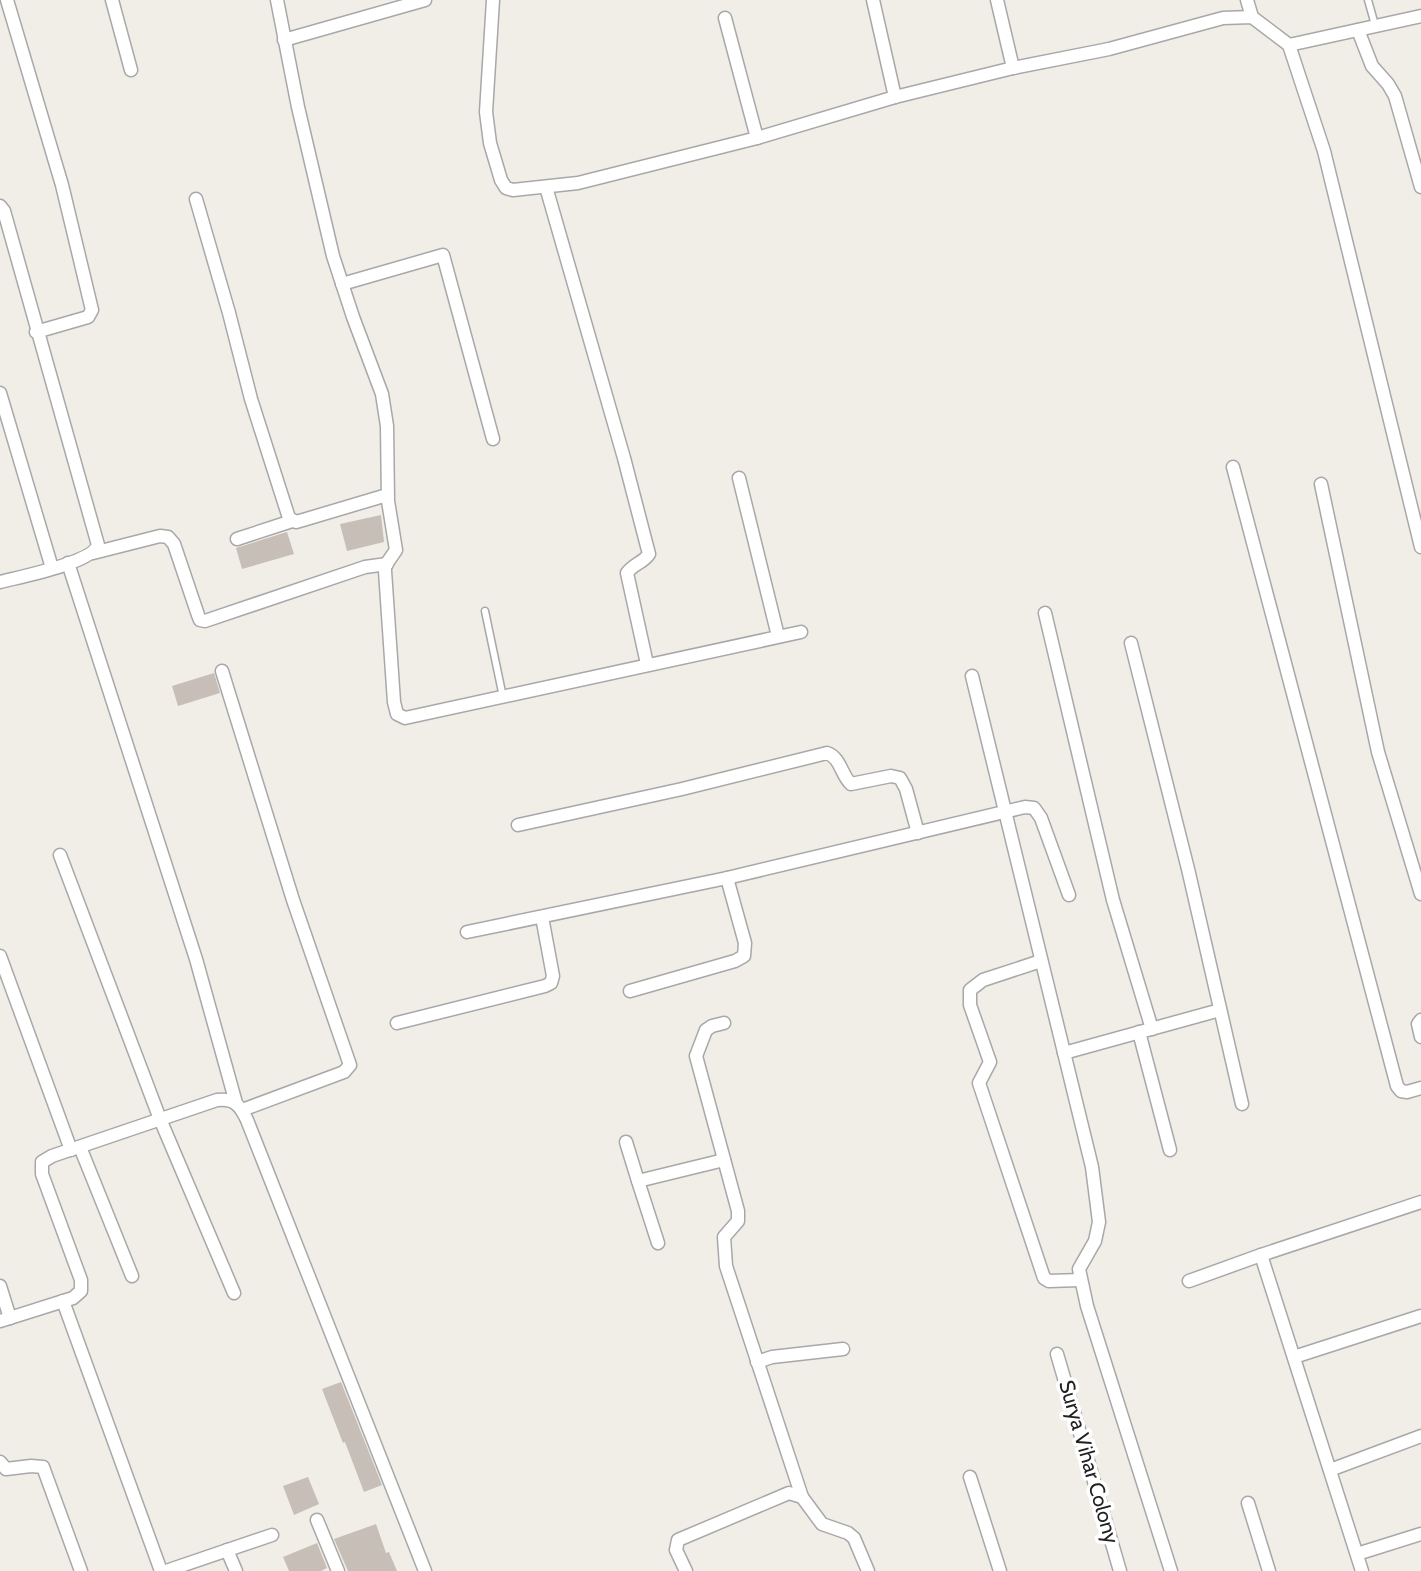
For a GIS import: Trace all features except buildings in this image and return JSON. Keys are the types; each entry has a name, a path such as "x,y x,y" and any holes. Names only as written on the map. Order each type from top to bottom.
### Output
{"street":[{"path":"7,0 62,186 92,310 88,317 36,332"},
{"path":"112,0 131,70"},
{"path":"277,0 307,148 342,284 382,394 387,426 387,495 396,550 384,571 397,714 405,718 801,632"},
{"path":"285,40 425,0"},
{"path":"493,0 486,104 490,143 506,188 513,190 578,183 757,138 895,97 1013,68 1109,49 1223,18 1252,17"},
{"path":"873,0 895,97"},
{"path":"997,0 1013,68"},
{"path":"1247,0 1252,17 1289,45 1324,151 1421,547"},
{"path":"1289,45 1421,16"},
{"path":"725,18 757,138"},
{"path":"1358,30 1372,66 1395,96 1421,187"},
{"path":"546,187 649,554 627,573 647,664"},
{"path":"195,199 229,313 247,387 287,513 292,521"},
{"path":"0,206 4,211 97,542 93,553"},
{"path":"342,284 443,255 493,439"},
{"path":"0,393 52,568"},
{"path":"1233,467 1397,1086 1401,1091 1407,1092 1421,1088"},
{"path":"739,478 778,636"},
{"path":"1321,484 1378,752 1421,894"},
{"path":"237,539 387,495"},
{"path":"0,582 52,568 93,553 160,536 168,537 174,544 200,620 205,621 365,567 387,564"},
{"path":"68,563 196,959 239,1107 425,1571"},
{"path":"1045,613 1146,1031 1170,1150"},
{"path":"1131,643 1188,869 1242,1104"},
{"path":"222,670 293,900 350,1065 348,1070 239,1107"},
{"path":"972,676 1092,1167 1099,1214 1095,1241 1080,1265 1080,1280 1171,1571"},
{"path":"518,825 682,789 827,753 837,759 851,784 891,776 900,778 906,789 918,833"},
{"path":"467,932 727,878 1025,807 1037,811 1069,895"},
{"path":"60,855 160,1119 234,1293"},
{"path":"631,991 744,956 745,943 727,878"},
{"path":"397,1023 551,983 542,917"},
{"path":"0,956 76,1148 132,1276"},
{"path":"1041,961 984,980 970,990 970,1005 990,1062 979,1083 1044,1278 1049,1281 1080,1280"},
{"path":"1064,1053 1220,1010"},
{"path":"1421,1020 1418,1024 1421,1037"},
{"path":"724,1023 706,1030 696,1056 738,1211 738,1221 724,1237 726,1266 802,1497 822,1524 848,1533 854,1538 868,1571"},
{"path":"0,1286 5,1320 78,1295 82,1286 41,1167 47,1158 217,1100 228,1099 239,1107"},
{"path":"626,1142 658,1242"},
{"path":"638,1181 724,1160"},
{"path":"1189,1282 1421,1202"},
{"path":"1261,1255 1362,1571"},
{"path":"63,1301 163,1571 272,1535"},
{"path":"1294,1357 1421,1316"},
{"path":"757,1362 772,1357 843,1349"},
{"name":"Surya Vihar Colony","path":"1057,1354 1120,1571"},
{"path":"1330,1470 1421,1436"},
{"path":"0,1462 6,1469 43,1467 81,1571"},
{"path":"970,1478 1000,1571"},
{"path":"685,1571 676,1550 678,1540 789,1493 802,1497"},
{"path":"1248,1503 1269,1571"},
{"path":"317,1520 338,1571"},
{"path":"1357,1554 1421,1534"},
{"path":"227,1550 236,1571"}],"lane":[{"path":"1368,0 1375,26"},
{"path":"485,611 503,697"}]}
